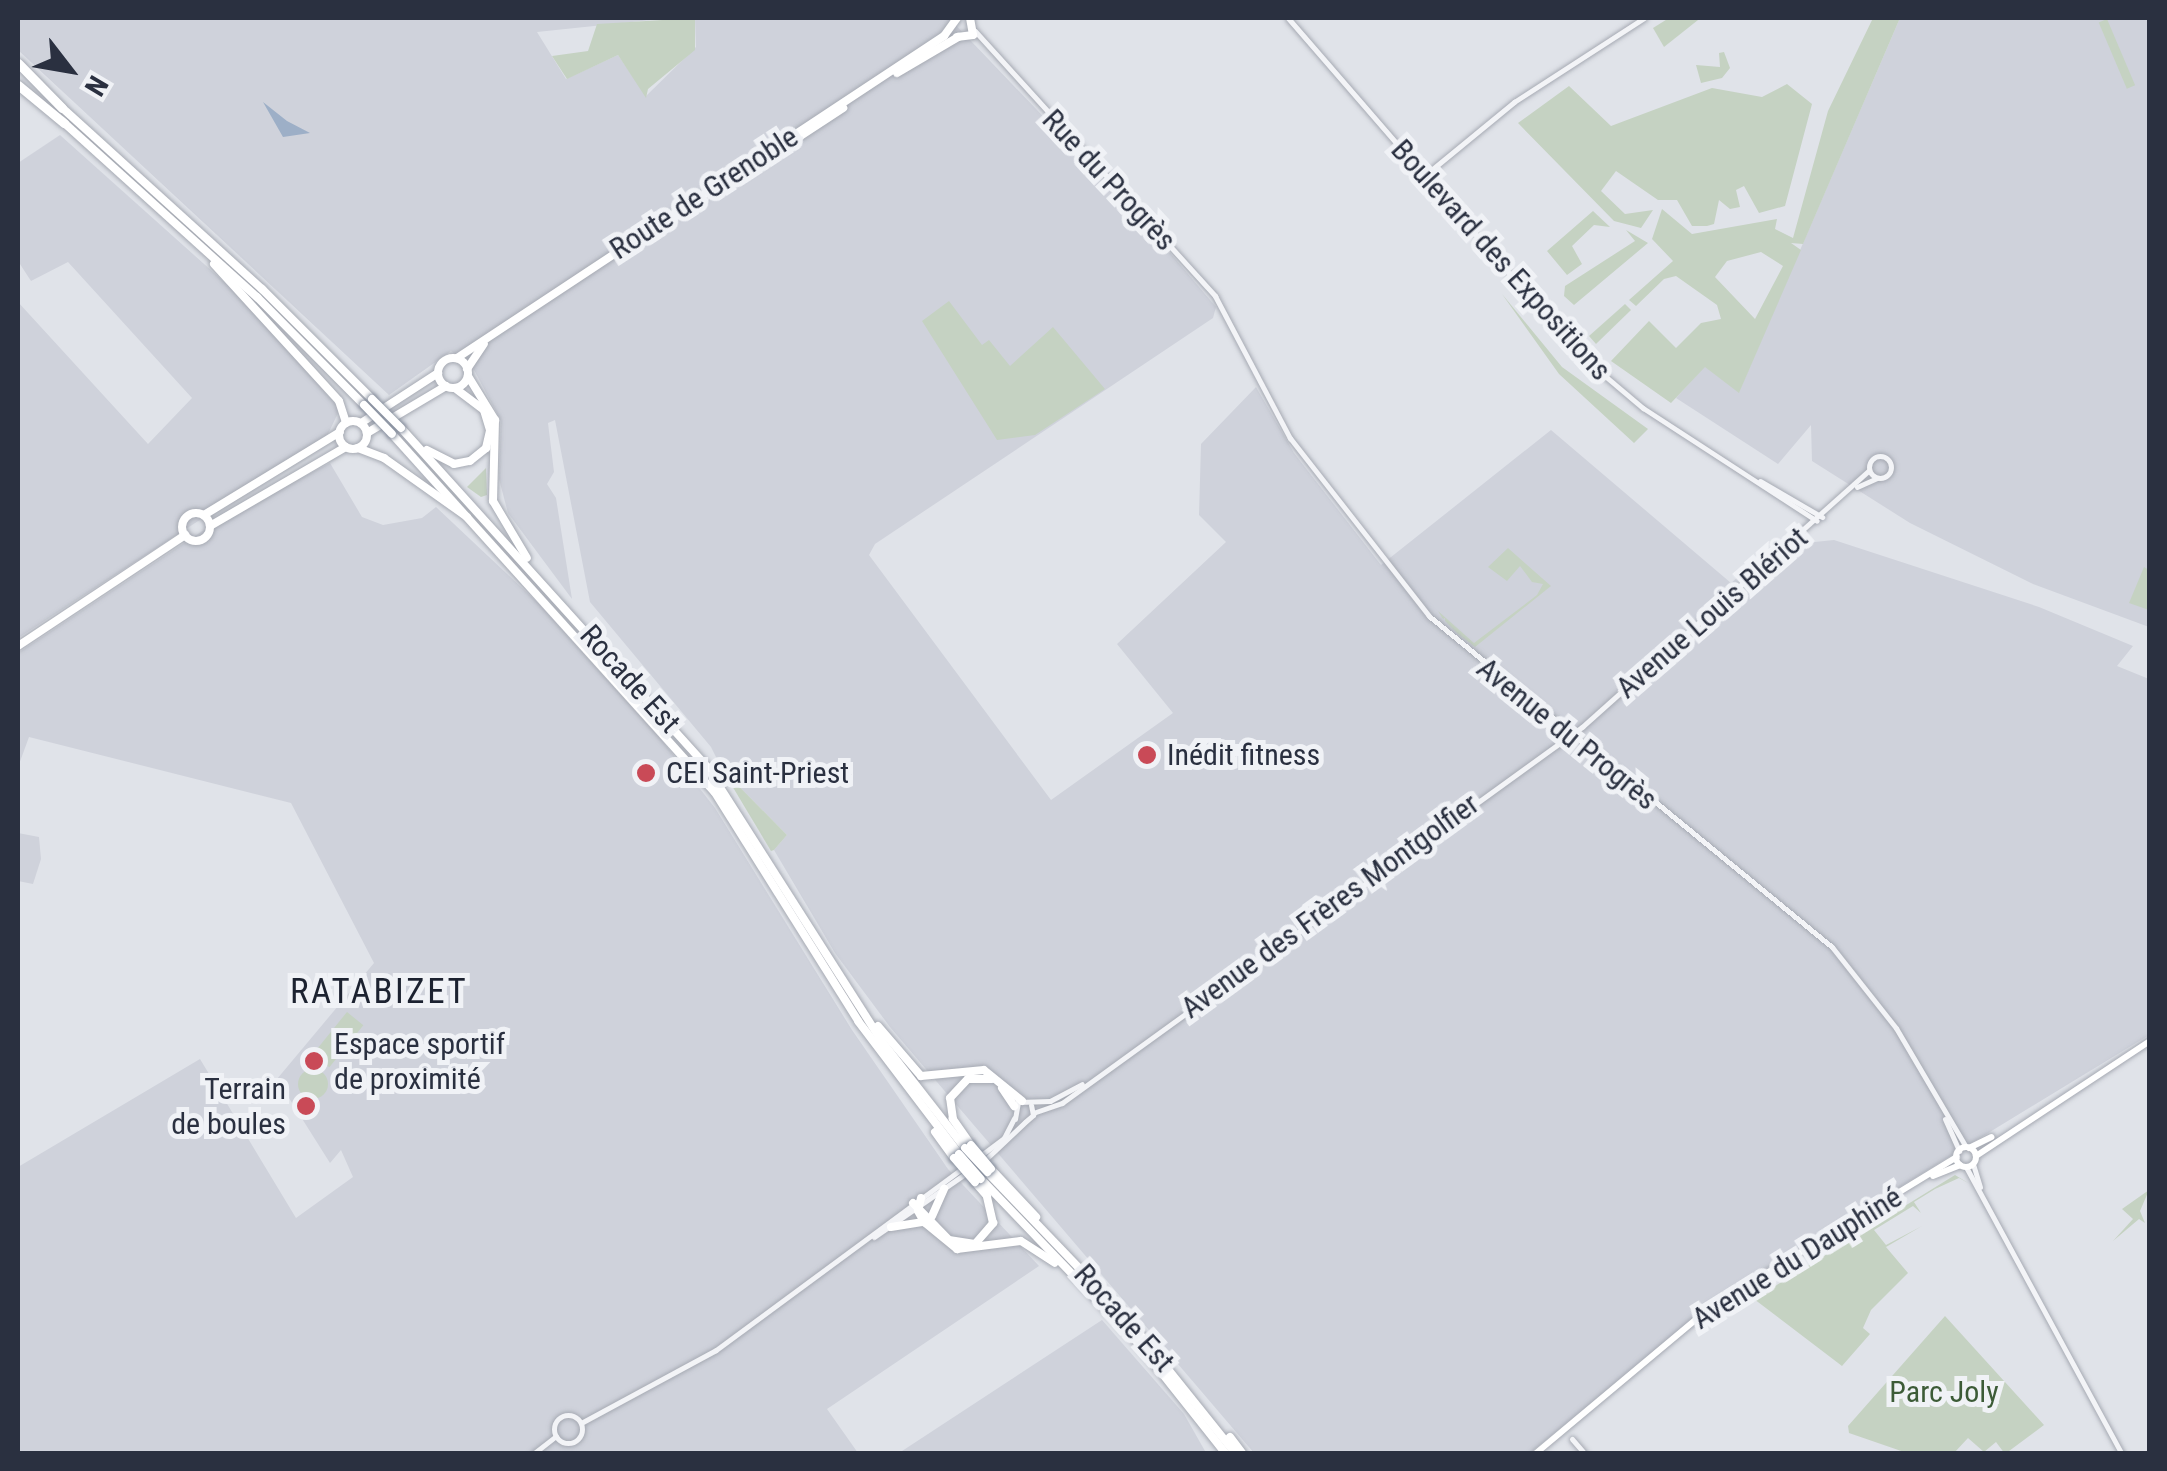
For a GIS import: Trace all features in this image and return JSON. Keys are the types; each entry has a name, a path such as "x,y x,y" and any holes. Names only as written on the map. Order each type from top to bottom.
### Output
{"highway":[{"path":"18,66 62,108"},
{"path":"18,83 64,123"}],"main road":[{"path":"956,27 984,19"},
{"name":"Route de Grenoble","path":"438,374 442,363 457,358 956,27"},
{"name":"Route de Grenoble","path":"450,387 467,372 480,347 519,318 956,27"},
{"name":"Rocade Est","path":"62,108 262,289 547,586 718,783 846,988 962,1151"},
{"name":"Rocade Est","path":"64,123 368,402"},
{"path":"177,224 339,401 346,422 340,432 204,515 186,517 184,536"},
{"path":"457,358 495,420 491,490 497,512 547,586"},
{"path":"346,422 361,423 438,374 450,387 476,400 489,420 490,439 479,456 444,461 397,431"},
{"path":"358,448 367,433 450,387"},
{"path":"361,423 367,433"},
{"name":"Rocade Est","path":"397,431 714,791 908,1092 1072,1272 1214,1438 1223,1454"},
{"path":"340,432 346,447"},
{"path":"18,646 184,536 201,540 210,526 346,447 358,448 446,500 503,550"},
{"path":"204,515 210,526"},
{"path":"846,988 922,1076 984,1070 1025,1106"},
{"name":"Avenue du Dauphiné","path":"1535,1454 1711,1307 1966,1157 2150,1041"},
{"path":"928,1219 949,1240 962,1246 988,1235 992,1210 984,1176 962,1151 950,1112 957,1085 990,1078 1025,1106"},
{"name":"Rocade Est","path":"984,1176 1068,1256 1239,1454"},
{"path":"891,1227 928,1219 944,1189"},
{"path":"918,1202 956,1250 1021,1241 1072,1272"}],"street":[{"name":"Boulevard des Expositions","path":"1288,18 1579,354 1634,401 1820,519"},
{"path":"1424,176 1514,102 1644,18"},
{"name":"Rue du Progrès","path":"973,25 984,48"},
{"name":"Rue du Progrès","path":"956,27 984,48 1199,276 1227,316"},
{"name":"Avenue du Progrès","path":"1227,316 1290,438 1416,602 1450,639 1801,918 1851,968 1901,1034 2122,1454"},
{"path":"1875,457 1888,460 1890,472 1876,478 1869,470 1875,457"},
{"name":"Avenue Louis Blériot","path":"1569,736 1820,519 1869,470"},
{"name":"Avenue Louis Blériot","path":"1854,488 1876,478"},
{"name":"Avenue des Frères Montgolfier","path":"855,1250 891,1227 918,1202 944,1189 1004,1147 1024,1123 1025,1106 1093,1077 1569,736"},
{"path":"1024,1123 1014,1118 1025,1106"},
{"name":"Avenue des Frères Montgolfier","path":"580,1423 716,1350 996,1145 1014,1118"},
{"path":"533,1454 556,1436 560,1418 571,1416 580,1423 574,1442 556,1436"},
{"path":"1572,1439 1585,1454"}],"shaded area":[{"path":"18,18 670,18 537,32 566,79 618,55 646,96 696,47 695,18 949,18 1143,221 1216,307 1213,318 875,544 869,555 1051,800 1173,713 1117,644 1226,542 1199,515 1201,444 1256,387 1294,453 1381,565 1551,430 1731,583 1794,527 1805,543 1834,540 2039,607 2133,646 2117,666 2149,679 2149,1035 1729,1291 1530,1453 1254,1453 890,1027 835,953 774,850 787,835 722,769 711,747 590,602 555,420 548,423 554,472 547,484 556,498 572,599 508,513 499,479 501,421 472,366 451,351 389,395 18,50"},
{"path":"1900,18 2149,18 2149,627 2033,584 1910,523 1812,461 1811,425 1778,464 1676,398 1705,366 1739,392"},
{"path":"60,135 242,298 340,409 326,438 18,638 18,302 148,444 192,398 68,262 31,281 18,261 18,163"},
{"path":"330,463 362,517 383,525 422,518 436,507 539,604 660,738 715,808 852,1030 948,1169 1039,1266 827,1409 858,1453 18,1453 18,1167 200,1059 296,1218 353,1177 341,1150 330,1163 277,1079 374,963 291,803 29,737 18,767 18,653 216,522"},
{"path":"18,833 39,837 41,859 33,884 18,881"},
{"path":"1102,1320 1184,1414 1205,1451 899,1453"}],"green space":[{"path":"695,18 695,50 648,89 646,98 618,55 567,79 552,56 588,51 597,24"},
{"path":"1669,18 1698,20 1664,47 1653,28"},
{"path":"1873,18 1900,18 1803,244 1791,243 1801,250 1739,393 1705,367 1671,403 1611,361 1649,321 1676,348 1701,323 1721,319 1717,305 1676,276 1664,279 1636,306 1629,300 1673,261 1652,239 1662,209 1692,234 1777,219 1775,229 1793,238 1828,111","holes":["1761,252 1783,266 1755,319 1715,277 1727,261"]},
{"path":"2107,19 2135,85 2127,89 2099,23"},
{"path":"1724,52 1730,68 1722,78 1701,83 1696,65 1720,67 1719,53"},
{"path":"1787,84 1812,104 1785,206 1759,213 1744,186 1736,190 1740,207 1730,209 1719,200 1714,224 1707,226 1692,226 1677,200 1658,200 1616,171 1601,191 1625,214 1653,210 1641,228 1614,221 1518,123 1569,86 1611,126 1712,88 1762,97"},
{"path":"1593,211 1610,227 1594,225 1572,246 1582,264 1567,275 1547,251"},
{"path":"1626,230 1648,243 1574,305 1564,296 1565,286 1635,241"},
{"path":"1502,294 1562,367 1648,429 1634,443 1559,374"},
{"path":"949,301 982,345 989,340 1010,366 1053,327 1105,389 1035,435 997,440 922,321"},
{"path":"1625,304 1631,310 1596,344 1589,336"},
{"path":"486,468 487,495 481,497 467,487"},
{"path":"1508,548 1551,586 1475,647 1438,611 1474,643 1537,595 1543,584 1532,582 1520,566 1507,581 1488,567"},
{"path":"2144,567 2149,570 2149,610 2129,603"},
{"path":"722,769 787,835 774,850 771,851"},
{"path":"347,1012 363,1025 329,1067 313,1054"},
{"path":"313,1069 324,1073 328,1084 324,1095 313,1099 302,1095 298,1084 302,1073"},
{"path":"1955,1175 1970,1184 1959,1178 1935,1189 1914,1202 1921,1213 1913,1206 1874,1230 1886,1245 1922,1226 1886,1247 1908,1273 1871,1310 1863,1328 1870,1334 1842,1366 1754,1299"},
{"path":"2149,1190 2140,1211 2145,1223 2139,1219 2113,1241 2133,1219 2122,1209"},
{"name":"Parc Joly","path":"1945,1316 2044,1425 2005,1454 1996,1442 1984,1452 1968,1438 1954,1453 1907,1453 1849,1433 1848,1426"}],"water":[{"path":"263,102 287,121 310,133 283,137"}],"place":[{"name":"Inédit fitness","path":"1147,755"},
{"name":"CEI Saint-Priest","path":"646,773"},
{"name":"Espace sportif de proximité","path":"314,1061"},
{"name":"Terrain de boules","path":"306,1106"}],"district":[{"name":"RATABIZET","path":"379,992"}]}
